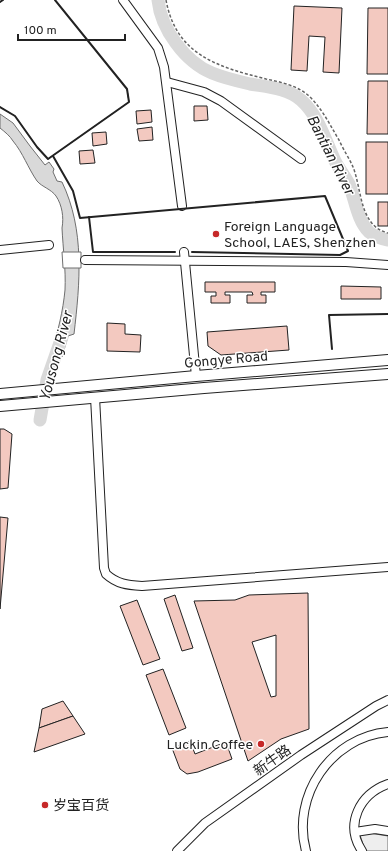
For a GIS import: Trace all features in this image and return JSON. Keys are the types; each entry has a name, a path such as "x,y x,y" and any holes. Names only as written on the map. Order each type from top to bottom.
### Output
{"main road":[{"name":"Gongye Road","path":"0,394 388,360"},
{"name":"Gongye Road","path":"0,406 388,374"}],"street":[{"path":"123,0 158,48 164,66 182,206"},
{"path":"167,82 204,92 221,101 301,159"},
{"path":"0,250 49,245"},
{"path":"85,260 184,256 388,265"},
{"path":"184,256 196,376"},
{"path":"95,397 104,568 106,574 114,581 128,586 142,586 388,567"},
{"name":"新牛路","path":"177,851 205,823 301,756 376,706 388,700"},
{"path":"306,851 303,829 304,810 310,790 319,773 332,758 348,746 365,737 388,732"},
{"path":"362,851 357,841 355,832 356,814 365,798 379,787 388,784"},
{"path":"355,832 368,829 388,831"}],"path":[{"path":"166,0 170,15 177,30 187,45 195,51 229,70 276,81 303,91 316,104 326,116 353,168 361,200 371,223 378,229 388,233"}],"shaded area":[{"path":"0,114 13,123 45,165 49,162 54,169 53,172 57,181 62,182 74,219 79,257 78,295 74,334 68,336 62,357 52,351 60,321 65,290 62,228 63,215 61,207 56,196 37,181 17,146 0,128"},
{"path":"369,833 388,836 388,851 367,851 360,835"}],"pier":[{"path":"62,252 81,252 81,268 63,268"}],"building":[{"path":"294,6 342,8 339,73 323,72 325,37 309,36 307,71 291,70"},
{"path":"368,8 388,8 388,74 367,74"},
{"path":"368,81 388,81 388,134 367,134"},
{"path":"194,106 207,106 208,120 194,121"},
{"path":"151,110 152,122 137,124 136,111"},
{"path":"152,127 153,140 139,141 137,129"},
{"path":"106,132 107,144 93,146 92,133"},
{"path":"366,142 388,142 388,194 366,194"},
{"path":"93,150 95,163 80,164 79,151"},
{"path":"378,202 388,202 388,226 378,226"},
{"path":"205,282 275,282 275,292 261,292 261,295 266,295 266,303 247,303 247,295 253,295 252,292 225,292 225,295 230,295 230,303 211,303 211,296 216,296 216,292 205,292"},
{"path":"341,286 381,287 381,299 341,299"},
{"path":"107,323 125,324 125,334 141,335 140,352 107,351"},
{"path":"287,326 289,350 221,355 208,346 207,332"},
{"path":"0,429 4,429 12,434 8,488 0,489"},
{"path":"0,517 8,518 0,609"},
{"path":"308,593 309,729 281,739 248,761 194,601 235,600 249,595","holes":["276,635 276,696 271,697 252,642"]},
{"path":"175,595 193,648 182,651 164,599"},
{"path":"137,600 160,659 143,665 120,606"},
{"path":"163,669 186,728 169,735 146,675"},
{"path":"63,701 73,716 39,728 42,709"},
{"path":"73,716 85,734 34,752 39,728"},
{"path":"190,741 195,754 226,742 232,759 198,772 187,774 180,769 172,748"}],"waterway":[{"name":"Bantian River","path":"158,0 160,11 169,33 184,53 202,68 231,79 283,90 295,96 307,106 317,121 335,161 349,184 359,215 365,227 373,235 388,240"},
{"name":"Yousong River","path":"40,420 47,380 62,337"}],"fence":[{"path":"0,107 15,116 37,147 48,159 129,102 127,89 55,0"}],"wall":[{"path":"0,107 15,116 37,147 48,159 129,102 127,89 55,0"},
{"path":"53,156 73,191 80,218 325,196 348,251 340,255 192,252"},
{"path":"89,217 93,252 175,252"},
{"path":"332,349 329,315 388,314"}],"place":[{"name":"Foreign Language School, LAES, Shenzhen","path":"216,234"},
{"name":"Luckin Coffee","path":"261,744"},
{"name":"岁宝百货","path":"45,805"}]}
